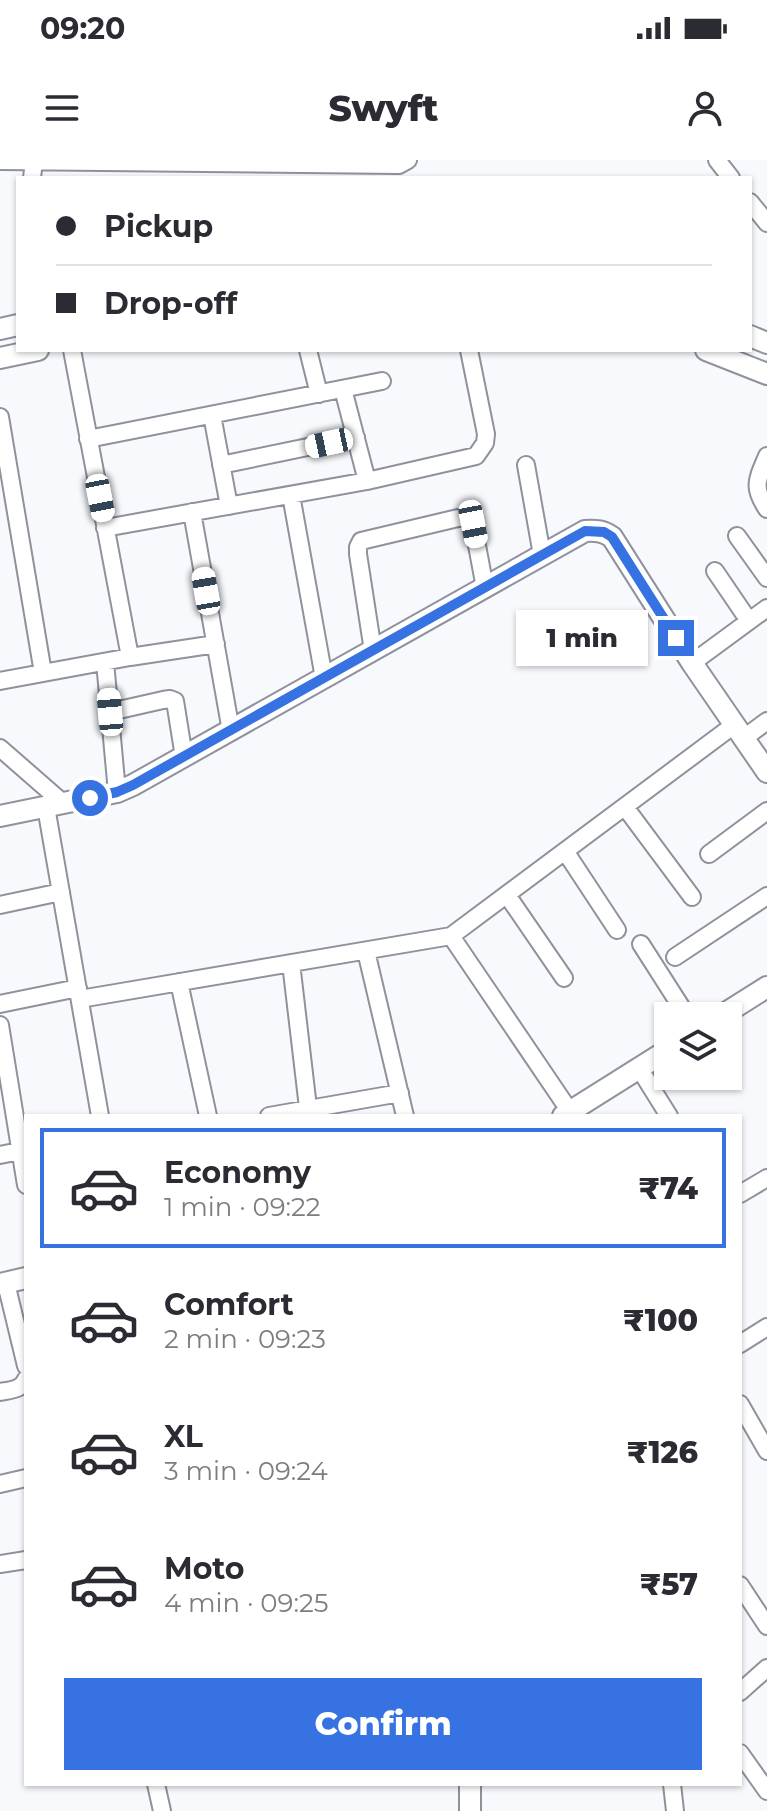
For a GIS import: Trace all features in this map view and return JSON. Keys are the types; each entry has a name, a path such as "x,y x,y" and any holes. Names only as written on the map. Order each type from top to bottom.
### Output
{"street":[{"path":"0,161 29,165 108,161 263,167 337,162 399,165 408,160"},
{"path":"717,160 729,176"},
{"path":"752,204 767,223"},
{"path":"0,358 28,352"},
{"path":"72,352 130,657"},
{"path":"308,352 319,394"},
{"path":"105,528 367,481 476,456 485,443 486,434 469,352"},
{"path":"711,352 767,374"},
{"path":"88,439 382,381"},
{"path":"343,389 367,481"},
{"path":"212,415 229,506"},
{"path":"0,417 43,673"},
{"path":"221,465 356,437"},
{"path":"767,456 757,485 757,495 767,509"},
{"path":"526,465 542,555"},
{"path":"291,495 324,678"},
{"path":"192,512 231,731"},
{"path":"373,651 358,554 361,541 467,518 473,524 485,588"},
{"path":"0,816 117,792 585,531 604,532 612,537 692,663 767,772"},
{"path":"737,536 767,578"},
{"path":"715,571 749,621"},
{"path":"692,663 767,608"},
{"path":"0,681 216,644"},
{"path":"105,662 117,792"},
{"path":"110,712 163,700 175,701 184,757"},
{"path":"1,1001 179,982 451,936 625,807 739,732 767,721"},
{"path":"0,748 54,805 61,892 100,1114"},
{"path":"625,807 692,897"},
{"path":"709,854 767,811"},
{"path":"565,851 617,930"},
{"path":"0,905 61,892"},
{"path":"507,895 564,978"},
{"path":"675,957 767,896"},
{"path":"451,936 568,1114"},
{"path":"641,944 678,1002"},
{"path":"366,951 405,1114"},
{"path":"291,963 309,1113 400,1093"},
{"path":"179,982 208,1114"},
{"path":"742,1003 767,987"},
{"path":"0,1025 24,1174"},
{"path":"570,1114 654,1059"},
{"path":"639,1068 668,1114"},
{"path":"0,1155 20,1151"},
{"path":"742,1193 767,1178"},
{"path":"24,1279 3,1284 24,1359"},
{"path":"742,1343 767,1327"},
{"path":"0,1392 24,1384"},
{"path":"742,1407 767,1451"},
{"path":"0,1484 24,1478"},
{"path":"0,1564 24,1560"},
{"path":"742,1588 767,1626"},
{"path":"742,1690 767,1668"},
{"path":"742,1756 767,1791"},
{"path":"156,1786 162,1811"},
{"path":"470,1786 470,1811"},
{"path":"672,1786 675,1811"}],"route":[{"path":"90,798 133,785 585,531 595,530 612,537 676,638"}]}
